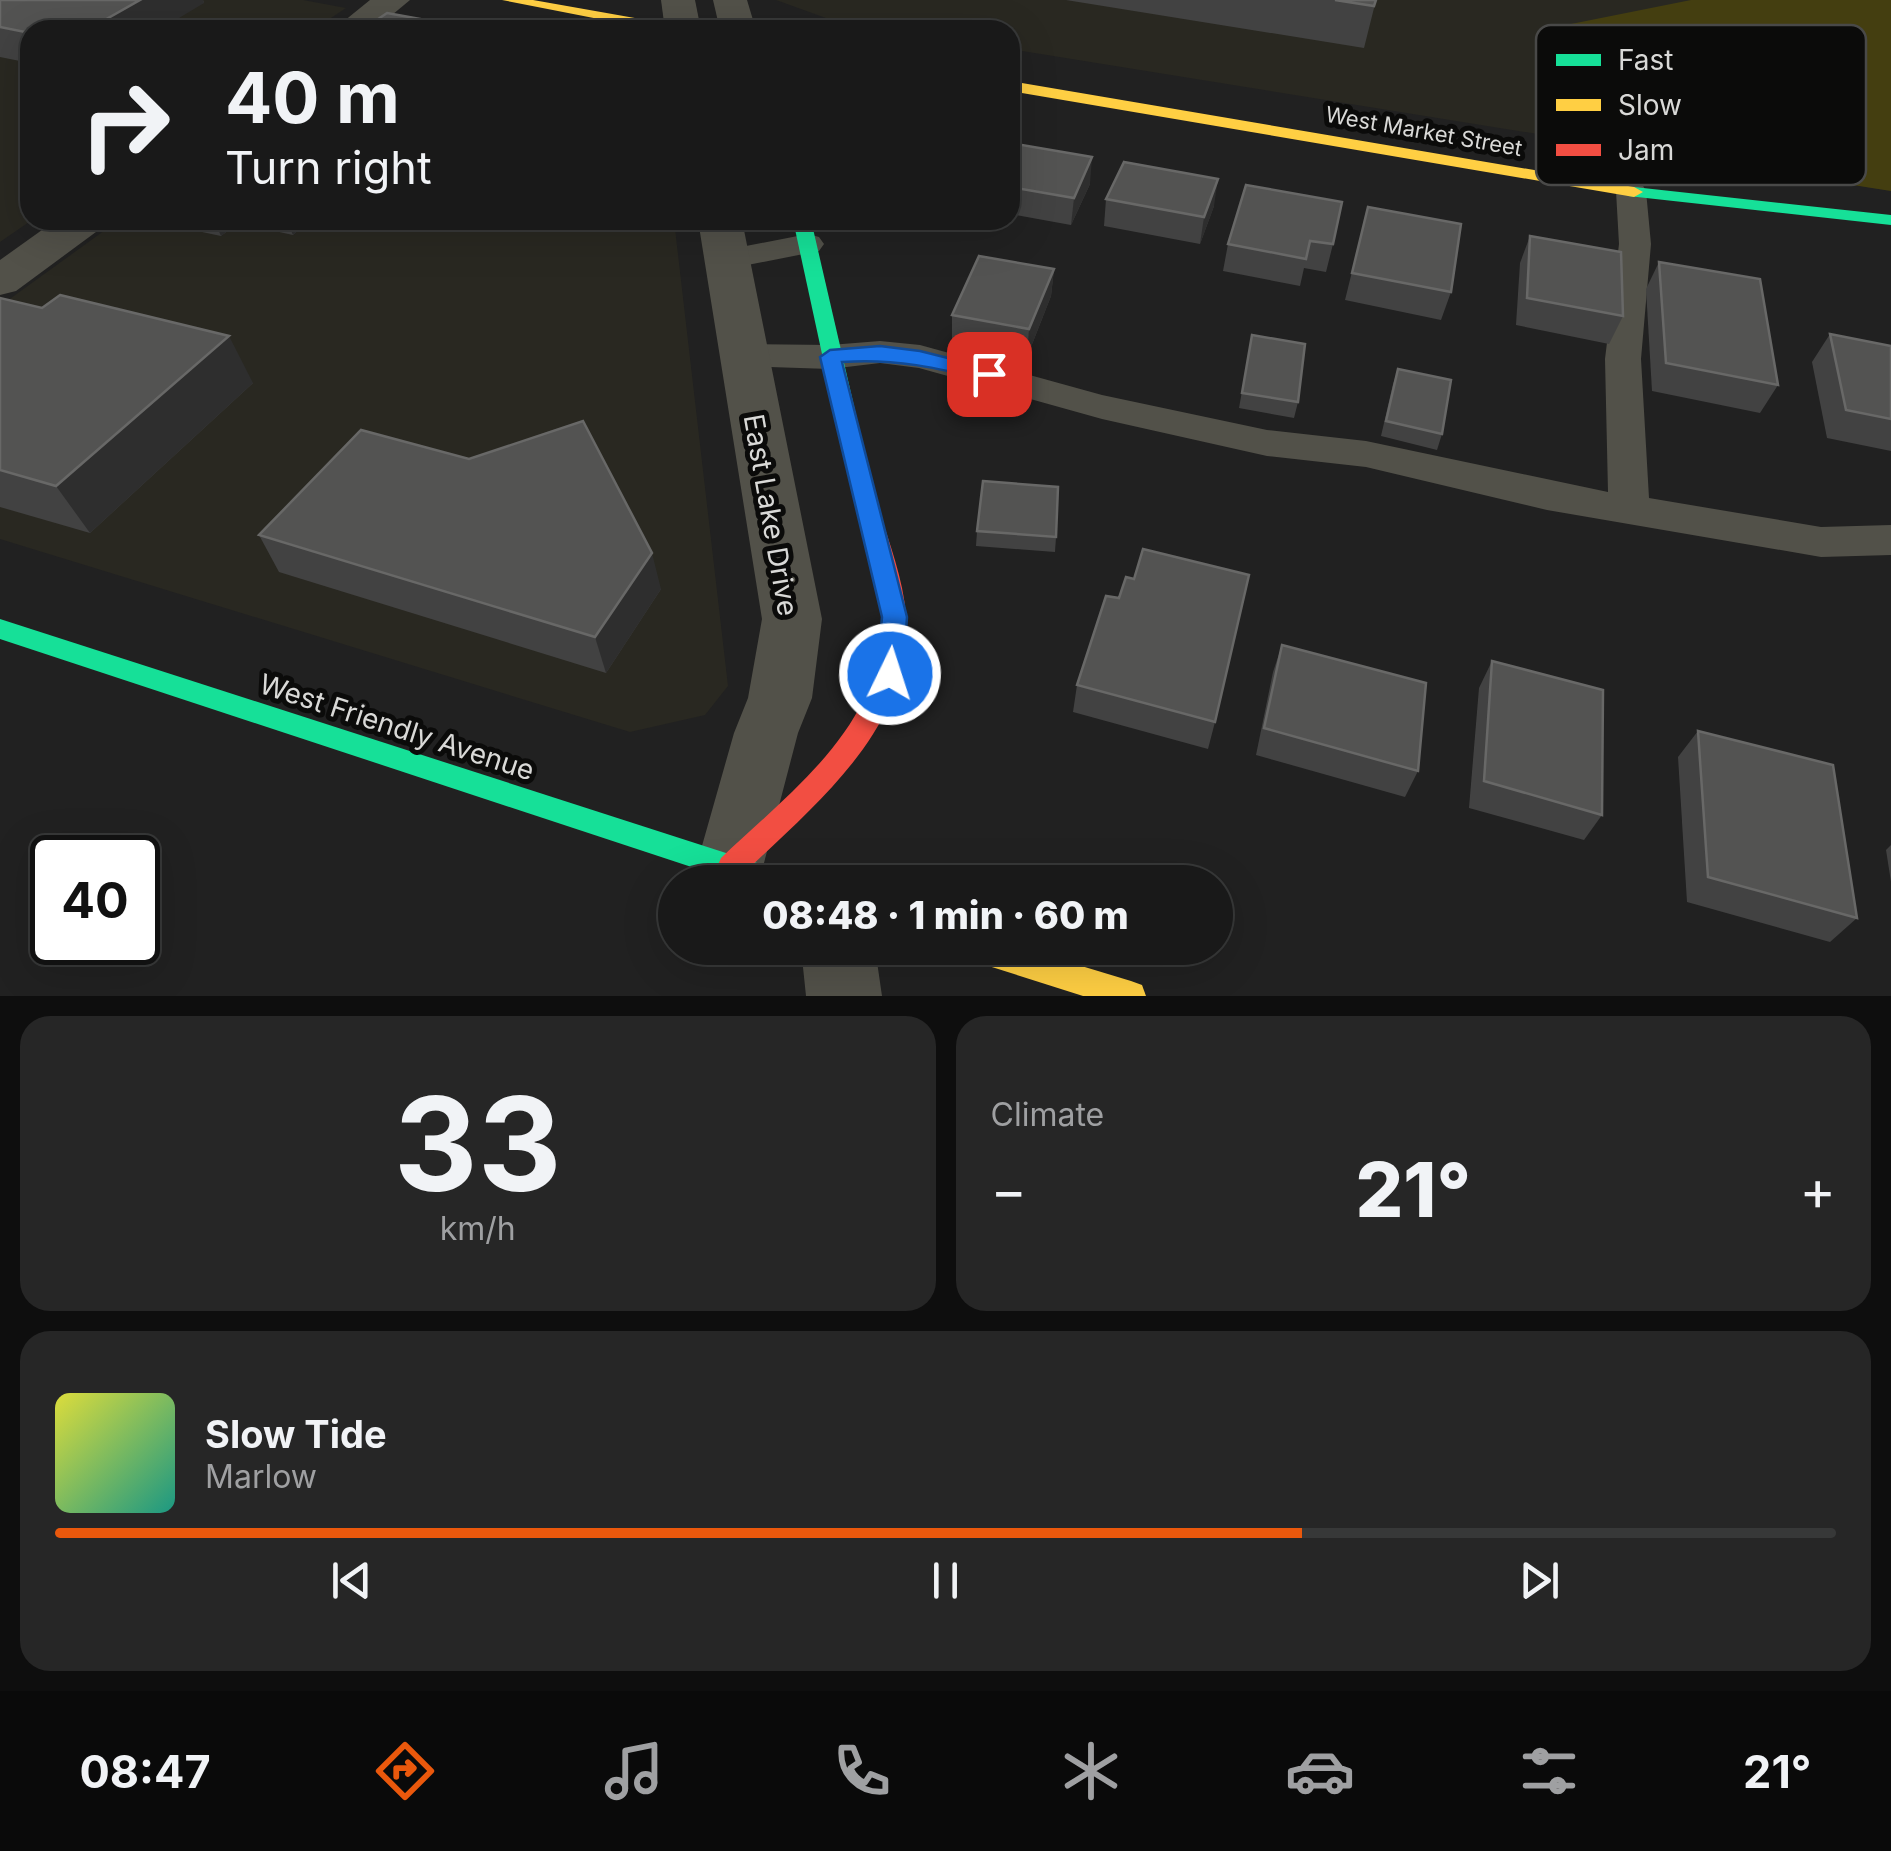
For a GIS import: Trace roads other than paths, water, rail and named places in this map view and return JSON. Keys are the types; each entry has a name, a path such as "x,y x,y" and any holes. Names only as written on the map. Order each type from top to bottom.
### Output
{"main road":[{"path":"509,0 624,20"},
{"name":"West Market Street","path":"1020,88 1536,175"},
{"name":"West Market Street","path":"1596,185 1684,200 1891,220"},
{"path":"1684,200 1834,237"},
{"path":"760,865 860,738 890,674 894,617 830,357 805,232"},
{"name":"West Friendly Avenue","path":"0,629 725,865"},
{"path":"1031,965 1131,996"}],"street":[{"path":"365,20 393,0"},
{"path":"0,281 71,230"},
{"name":"East Lake Drive","path":"724,239 792,620 780,698 766,733 754,865"},
{"path":"840,965 844,996"}],"lane":[{"path":"1629,510 1623,360 1636,244 1631,191"},
{"path":"724,239 805,232"},
{"path":"743,355 830,357 880,352 920,357 1102,408 1268,443 1366,454 1546,496 1822,542 1891,540"}]}
